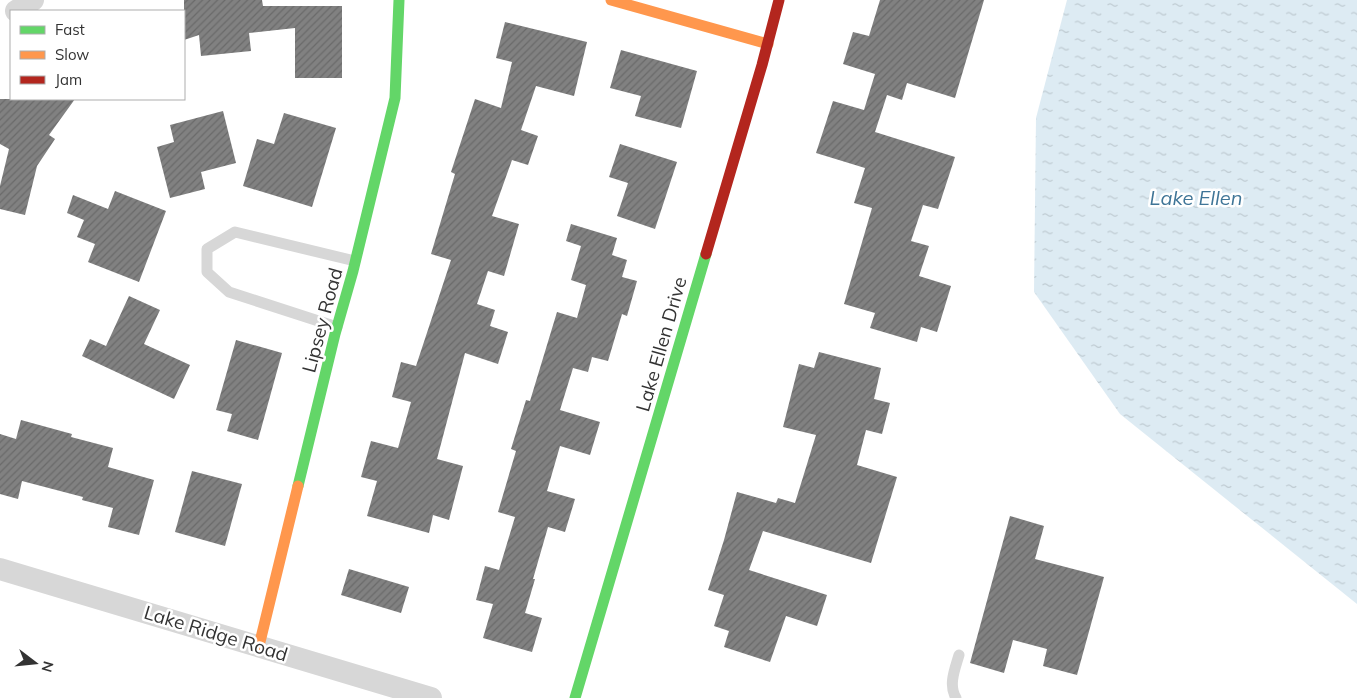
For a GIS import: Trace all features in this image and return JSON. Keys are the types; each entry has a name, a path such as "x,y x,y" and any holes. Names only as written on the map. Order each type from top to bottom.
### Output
{"street":[{"path":"18,10 33,0"},
{"name":"Lipsey Road","path":"259,646 337,327 396,98 399,0"},
{"path":"611,0 768,44"},
{"name":"Lake Ellen Drive","path":"575,698 768,44 779,0"},
{"name":"Lake Ridge Road","path":"0,569 431,698"}],"lane":[{"path":"337,327 229,292 208,272 207,250 235,232 355,261"},
{"path":"956,698 952,682 959,655"}],"water":[{"name":"Lake Ellen","path":"1067,0 1357,0 1357,604 1120,414 1034,292 1036,118"}],"building":[{"path":"184,0 262,0 263,6 342,6 342,78 295,78 295,28 249,33 251,51 201,56 199,35 185,40"},
{"path":"880,0 984,0 955,98 907,83 902,100 887,95 875,132 955,157 938,209 923,205 911,241 929,246 919,276 951,286 937,332 921,327 917,342 870,328 875,313 844,304 872,208 854,203 865,168 816,153 833,101 864,110 875,74 843,64 853,32 869,36"},
{"path":"505,22 587,42 574,96 536,86 521,130 538,136 528,165 512,160 492,216 519,224 504,276 488,271 477,304 495,310 490,326 508,332 498,364 465,353 437,459 463,466 449,520 433,515 429,533 367,516 377,481 361,477 371,441 398,448 411,402 392,397 401,362 416,366 451,260 431,254 455,174 451,172 475,99 501,108 512,62 496,58"},
{"path":"621,50 697,71 681,128 635,116 641,96 610,88"},
{"path":"0,99 74,100 49,135 55,139 37,166 25,215 0,209 0,186 9,149 0,144"},
{"path":"223,111 236,163 201,172 205,189 170,198 157,147 174,142 170,125"},
{"path":"284,113 336,128 312,207 243,186 257,139 274,144"},
{"path":"620,144 677,162 655,229 617,216 628,183 609,177"},
{"path":"115,191 166,211 139,282 88,262 95,244 77,237 84,220 67,213 73,195 108,209"},
{"path":"571,224 617,238 612,255 627,260 622,277 637,281 627,316 622,314 608,361 592,357 588,372 573,368 560,410 600,422 590,455 560,446 547,491 575,499 565,532 548,527 533,579 535,579 525,613 542,618 532,652 483,638 493,604 476,600 485,566 499,570 515,517 498,512 516,451 511,449 526,400 530,401 557,312 577,318 586,285 571,280 581,246 566,241"},
{"path":"129,296 160,310 144,344 190,365 174,399 82,356 90,339 106,346"},
{"path":"236,340 282,353 258,440 227,431 232,414 216,410"},
{"path":"819,352 881,368 874,399 890,403 882,434 866,430 857,465 897,477 871,563 763,531 749,570 827,595 817,626 786,616 770,662 724,647 729,631 714,626 724,595 708,590 737,492 776,503 778,498 795,503 816,435 783,427 799,364 814,368"},
{"path":"21,420 72,434 71,437 113,448 108,467 154,480 139,535 108,527 113,508 82,500 83,497 22,481 18,499 0,494 0,434 16,439"},
{"path":"192,471 242,484 225,546 175,532"},
{"path":"1010,516 1044,526 1035,559 1104,577 1077,675 1043,666 1047,649 1013,640 1004,673 970,663"},
{"path":"349,569 409,587 401,613 341,595"}],"traffic: fast":[{"path":"298,486 395,98 399,0"},
{"path":"575,698 706,254"}],"traffic: slow":[{"path":"611,0 768,44"},
{"path":"259,646 298,486"}],"traffic: jam":[{"path":"706,254 762,65 779,0"}]}
